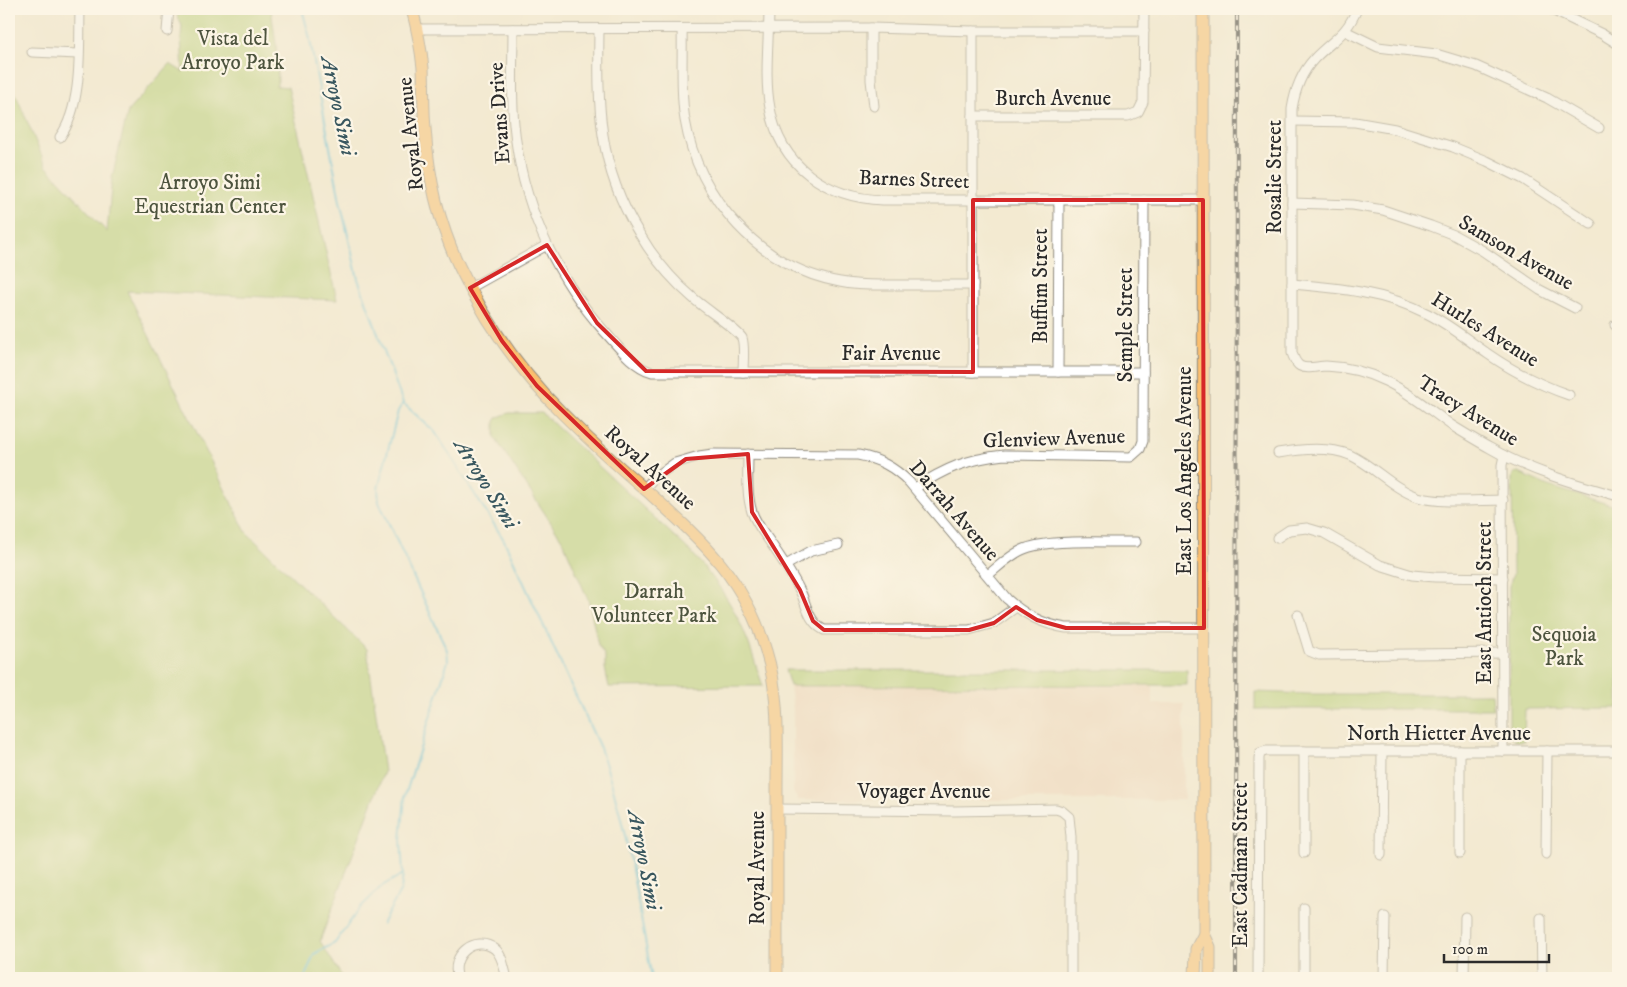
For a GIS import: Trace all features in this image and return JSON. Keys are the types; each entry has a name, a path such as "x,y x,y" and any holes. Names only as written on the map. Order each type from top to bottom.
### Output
{"main road":[{"name":"Royal Avenue","path":"412,9 417,29 422,67 425,129 432,180 447,236 470,288 502,341 537,386 562,413 687,526 720,561 742,592 757,624 771,666 776,695 777,978"},
{"name":"East Los Angeles Avenue","path":"1203,9 1204,934 1210,948 1210,978"},
{"name":"East Los Angeles Avenue","path":"1196,978 1196,949 1204,934"}],"street":[{"path":"60,136 67,127 75,95 80,9"},
{"path":"167,31 169,9"},
{"name":"Barnes Street","path":"769,9 768,89 769,107 774,124 790,156 816,181 831,190 848,196 866,199 1203,200"},
{"path":"417,29 871,28 973,31 1144,31 1144,9"},
{"name":"Rosalie Street","path":"1299,366 1294,360 1292,353 1294,97 1303,74 1316,57 1345,31 1357,9"},
{"path":"1550,9 1593,29 1618,44"},
{"path":"871,28 871,80 874,106"},
{"name":"Evans Drive","path":"513,29 512,104 517,148 528,196 547,245 583,305 618,346 640,367"},
{"path":"599,29 598,96 601,124 608,160 620,196 639,234 664,269 694,299 739,334 742,343 742,372"},
{"path":"682,29 683,95 685,120 690,144 710,190 724,211 758,245 797,269 818,277 840,282 862,285 973,285"},
{"path":"973,31 973,372"},
{"name":"Burch Avenue","path":"973,116 1132,115 1138,112 1143,102 1144,31"},
{"path":"1345,31 1378,47 1436,54 1476,66 1547,98 1599,128"},
{"path":"32,52 78,54"},
{"path":"1293,121 1355,122 1395,129 1453,147 1487,161 1523,180 1591,224"},
{"name":"Buffum Street","path":"1058,200 1058,372"},
{"name":"Semple Street","path":"1140,449 1143,441 1144,200"},
{"name":"Samson Avenue","path":"1292,203 1352,205 1383,210 1431,226 1483,251 1540,290 1575,308"},
{"path":"470,288 547,245"},
{"name":"Hurles Avenue","path":"1292,284 1356,290 1384,296 1411,306 1446,324 1514,371 1543,386 1569,395"},
{"name":"Tracy Avenue","path":"1299,366 1348,369 1364,372 1386,381 1410,395 1454,426 1504,456 1565,480 1618,496"},
{"name":"Fair Avenue","path":"640,367 652,372 1143,372"},
{"name":"Glenview Avenue","path":"915,488 952,466 987,457 1004,455 1131,457 1140,449"},
{"path":"1278,453 1294,450 1330,450 1349,454 1396,486 1419,497 1435,500 1503,500"},
{"name":"Darrah Avenue","path":"644,489 653,479 686,459 713,454 858,455 873,458 899,472 915,488 1016,607 1037,620 1052,626 1066,628 1204,628"},
{"path":"748,454 748,493 752,512 800,590 813,621 824,630 969,630 994,623 1016,607"},
{"name":"East Antioch Street","path":"1503,751 1502,465 1504,456"},
{"path":"1277,538 1290,530 1307,528 1324,533 1344,543 1363,556 1395,571 1435,577 1503,578"},
{"path":"988,575 1009,557 1036,545 1136,542"},
{"path":"786,565 811,551 838,545"},
{"path":"1298,615 1309,651 1319,656 1503,653"},
{"path":"1381,854 1382,751"},
{"path":"1460,751 1460,853"},
{"path":"1546,854 1547,751"},
{"name":"North Hietter Avenue","path":"1260,752 1618,751"},
{"name":"East Cadman Street","path":"1258,978 1260,752"},
{"path":"1304,752 1304,853"},
{"name":"Voyager Avenue","path":"777,809 954,811 1056,809 1062,811 1069,817 1071,836 1072,978"},
{"path":"1304,908 1304,978"},
{"path":"1384,978 1385,917"},
{"path":"1464,978 1465,917"},
{"path":"1541,918 1542,978"},
{"path":"458,978 456,972 457,960 462,951 468,947 486,945 495,949 501,958 507,978"}],"highlighted area":[{"path":"973,200 1203,200 1204,628 1066,628 1037,620 1016,607 994,623 969,630 824,630 813,621 800,590 752,512 748,454 686,459 644,489 537,386 502,341 470,288 547,245 597,323 646,371 973,372"}],"shaded area":[{"path":"790,686 1153,686 1153,704 1184,704 1184,800 798,800 793,792 793,708"}],"green space":[{"path":"178,9 271,9 276,44 278,81 276,86 288,87 337,300 127,291 246,532 367,649 384,772 320,941 343,978 9,978 9,64 11,83 46,166 107,232 112,178 128,111 170,64 183,72 182,26 177,15"},
{"name":"Darrah Volunteer Park","path":"509,413 542,413 691,552 714,580 739,621 747,638 763,686 609,687 605,668 605,656 598,645 589,602 563,541 495,438 495,421 498,417"},
{"name":"Sequoia Park","path":"1514,473 1519,473 1548,486 1618,507 1618,708 1525,709 1524,741 1517,741 1509,735 1509,586 1513,574 1512,477"},
{"path":"785,670 1187,670 1187,685 790,686"},
{"path":"1255,692 1308,694 1492,694 1493,709 1255,709"}],"waterway":[{"name":"Arroyo Simi","path":"302,9 309,35 340,201 358,279 403,403 435,432 504,540 600,748 624,833 652,978"},
{"path":"382,924 401,890 403,874 401,839 405,796 448,661 447,650 379,502 378,489 398,411 403,403"},
{"path":"302,978 305,977 314,954 335,943 359,909 382,886 403,874"}],"railway":[{"path":"1236,978 1237,9"}],"park label":[{"name":"Vista del Arroyo Park","path":"233,51"},
{"name":"Arroyo Simi Equestrian Center","path":"210,195"}]}
